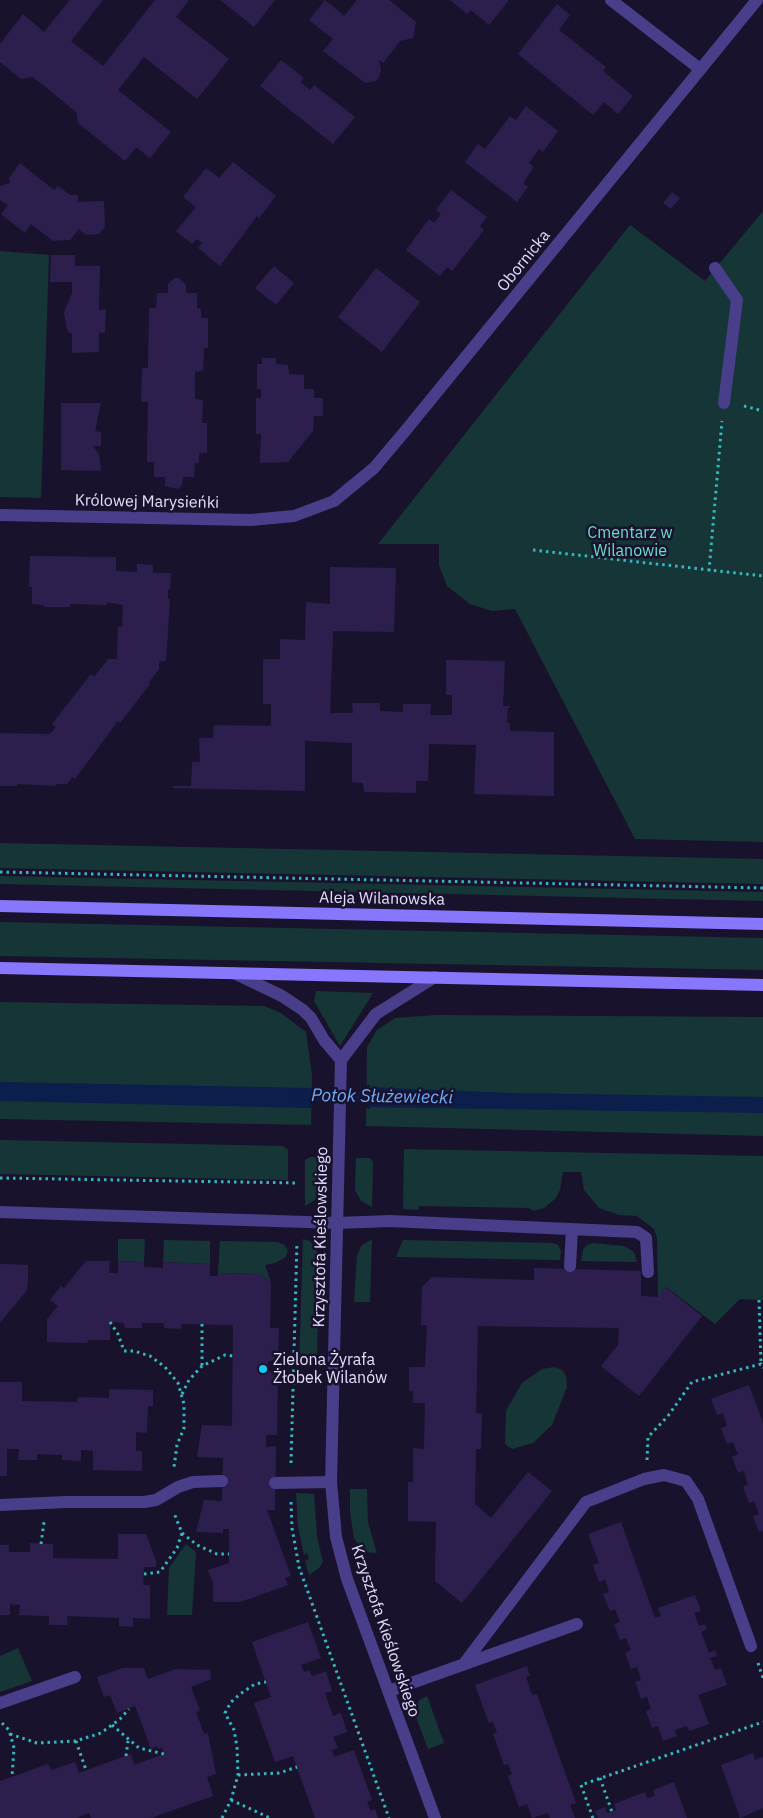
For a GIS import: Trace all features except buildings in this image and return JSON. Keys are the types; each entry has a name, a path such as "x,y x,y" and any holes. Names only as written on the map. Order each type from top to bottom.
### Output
{"main road":[{"name":"Aleja Wilanowska","path":"0,906 763,924"},
{"path":"0,968 763,985"}],"street":[{"path":"611,0 700,69"},
{"name":"Obornicka","path":"294,516 334,501 374,468 757,0"},
{"path":"715,268 737,300 724,403"},
{"name":"Królowej Marysieńki","path":"0,515 251,520 294,516"},
{"path":"234,973 282,996 303,1010 311,1018 324,1040 340,1060 376,1014 435,977"},
{"name":"Krzysztofa Kieślowskiego","path":"340,1060 331,1482 336,1537 347,1579 435,1818"},
{"path":"0,1212 337,1223 390,1222 631,1231 643,1234 647,1244 648,1272"},
{"path":"570,1266 572,1229"},
{"path":"463,1665 586,1502 646,1479 664,1475 686,1481 698,1499 751,1646"},
{"path":"0,1505 66,1502 144,1502 156,1500 178,1487 192,1482 222,1481"},
{"path":"276,1483 331,1482"},
{"path":"388,1691 577,1624"},
{"path":"0,1703 75,1677"}],"path":[{"path":"709,571 724,403"},
{"path":"533,550 763,576"},
{"path":"0,872 763,888"},
{"path":"0,1178 298,1183"},
{"path":"646,1479 648,1437 668,1416 692,1382 762,1366 759,1300"},
{"path":"110,1322 118,1334 124,1352 134,1351 150,1356 165,1367 178,1383 184,1404 184,1428 177,1445 174,1467 178,1487"},
{"path":"202,1324 202,1366"},
{"path":"182,1394 189,1380 202,1366 226,1355 232,1356"},
{"path":"167,1493 182,1533 197,1545 217,1554 229,1554"},
{"path":"144,1574 160,1572 177,1548 182,1533"},
{"path":"222,1818 231,1800 238,1775 234,1730 225,1713 231,1702 240,1694 255,1684 266,1682"},
{"path":"10,1734 37,1743 76,1741 101,1733 129,1709"},
{"path":"0,1721 10,1734 14,1748 12,1777"},
{"path":"593,1818 581,1785 763,1722"},
{"path":"112,1725 128,1741 139,1748 164,1754"},
{"path":"76,1741 86,1770"},
{"path":"126,1756 128,1741"},
{"path":"238,1775 279,1773 297,1767"},
{"path":"600,1778 612,1812"},
{"path":"231,1800 270,1818"}],"green space":[{"name":"Cmentarz w Wilanowie","path":"763,211 763,842 635,839 515,609 492,611 470,604 447,586 439,565 439,544 378,544 630,225 705,281"},
{"path":"0,251 49,255 41,498 0,497"},
{"path":"0,843 763,859 763,884 0,868"},
{"path":"0,876 763,892 763,901 0,884"},
{"path":"0,922 763,938 763,970 0,956"},
{"path":"316,991 373,993 340,1046 314,1001"},
{"path":"0,1002 264,1006 281,1013 306,1032 312,1075 311,1125 0,1119"},
{"path":"436,1015 763,1017 763,1136 366,1126 367,1047 377,1030 395,1018"},
{"path":"0,1140 283,1146 288,1150 288,1180 0,1174"},
{"path":"404,1149 763,1156 763,1300 740,1299 715,1324 666,1287 658,1297 657,1238 654,1229 637,1216 619,1215 599,1208 584,1190 581,1172 563,1172 560,1190 555,1199 544,1208 533,1211 529,1208 419,1206 418,1210 403,1209"},
{"path":"310,1157 320,1157 320,1189 315,1200 305,1206 305,1160"},
{"path":"356,1158 370,1158 373,1162 372,1207 361,1201 355,1190"},
{"path":"118,1239 145,1239 144,1262 118,1261"},
{"path":"303,1239 310,1241 319,1255 317,1367 299,1366"},
{"path":"372,1239 370,1302 354,1302 357,1256 361,1246"},
{"path":"164,1240 210,1241 210,1264 165,1262 163,1268"},
{"path":"403,1240 553,1243 558,1245 561,1251 560,1260 396,1257"},
{"path":"220,1241 278,1242 288,1250 286,1257 275,1263 265,1265 271,1283 261,1274 218,1273"},
{"path":"593,1243 624,1246 634,1252 637,1262 581,1261 583,1250 587,1245"},
{"path":"554,1367 562,1370 566,1376 567,1387 552,1425 533,1443 512,1449 505,1444 506,1411 522,1383 542,1369"},
{"path":"350,1489 367,1489 368,1523 377,1553 363,1552 354,1538 350,1512"},
{"path":"296,1493 314,1494 317,1536 323,1562 319,1568 309,1575 305,1561 309,1559 307,1553 304,1555 298,1526"},
{"path":"186,1544 196,1552 192,1615 167,1615 169,1568"},
{"path":"18,1648 32,1681 0,1692 0,1656"},
{"path":"427,1696 444,1743 428,1749 415,1714 419,1700"}],"water":[{"path":"0,1082 312,1088 312,1108 0,1101"},
{"path":"365,1087 511,1093 763,1097 763,1113 366,1107"}],"pier":[{"path":"370,1085 370,1109 363,1107 363,1087"}],"waterway":[{"name":"Potok Służewiecki","path":"300,1096 377,1097"}],"place":[{"name":"Zielona Żyrafa Żłobek Wilanów","path":"263,1369"}]}
